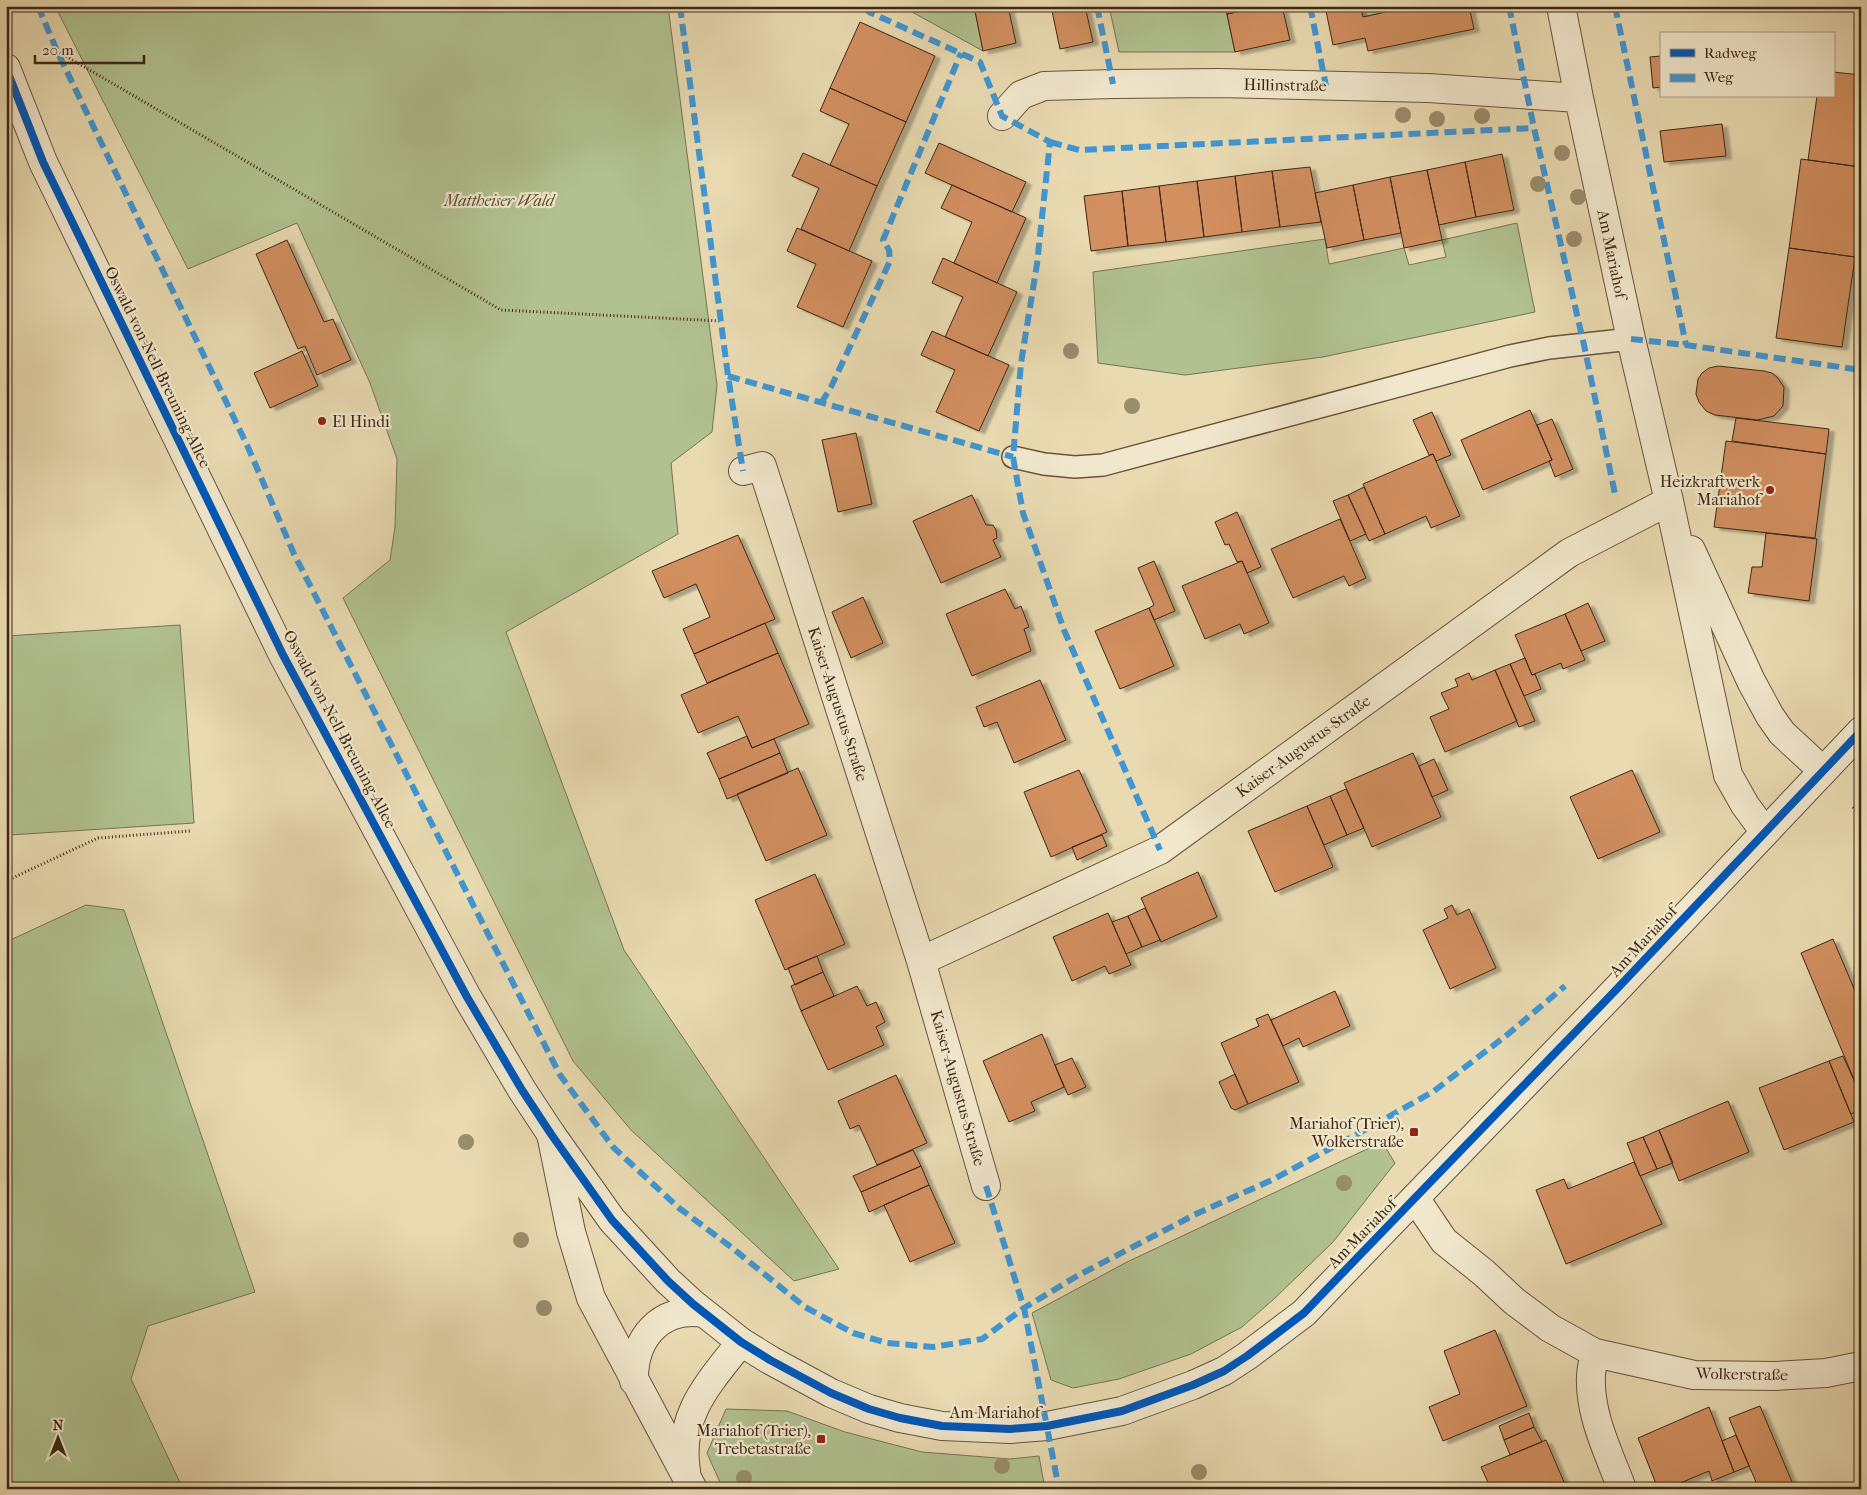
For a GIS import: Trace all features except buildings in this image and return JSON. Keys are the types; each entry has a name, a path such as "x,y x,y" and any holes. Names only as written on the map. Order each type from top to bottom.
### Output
{"street":[{"name":"Am Mariahof","path":"1561,6 1578,98 1669,501 1728,775 1745,805 1764,831"},
{"name":"Oswald-von-Nell-Breuning-Allee","path":"6,68 43,162 284,655 467,997 522,1090 612,1220 668,1281 741,1342 706,1388 690,1417 685,1437 684,1457 690,1483"},
{"name":"Hillinstraße","path":"1002,116 1021,95 1044,86 1104,84 1218,83 1428,88 1578,98"},
{"name":"Kaiser-Augustus-Straße","path":"743,471 762,466 921,961 986,1186"},
{"name":"Am Mariahof","path":"1669,501 1751,681 1770,716 1782,733 1823,771"},
{"name":"Kaiser-Augustus-Straße","path":"921,961 1160,850 1569,553 1669,501"},
{"name":"Am Mariahof","path":"741,1342 831,1393 869,1409 900,1418 942,1426 1010,1429 1047,1426 1122,1411 1153,1401 1224,1371 1260,1347 1304,1313 1613,993 1764,831 1861,731"},
{"name":"Oswald-von-Nell-Breuning-Allee","path":"551,1134 570,1232 591,1298 690,1483"},
{"name":"Wolkerstraße","path":"1415,1198 1444,1241 1484,1273 1514,1301 1550,1328 1595,1352 1694,1375 1775,1376 1826,1373 1861,1366"},
{"path":"634,1381 634,1366 641,1344 654,1326 668,1317 683,1313 692,1311 704,1313"},
{"path":"1595,1352 1591,1374 1592,1398 1598,1426 1622,1489"}],"lane":[{"path":"1014,457 1074,468 1103,465 1510,356 1549,348 1584,346 1631,339"}],"path":[{"path":"57,51 501,310 720,321"},
{"path":"1853,807 1861,818"},
{"path":"6,880 98,838 190,831"}],"green space":[{"name":"Mattheiser Wald","path":"55,6 668,6 717,385 712,432 671,463 678,534 506,632 624,950 839,1269 794,1281 631,1130 573,1061 343,598 390,560 395,527 397,459 370,383 297,223 188,269"},
{"path":"901,6 974,6 983,51"},
{"path":"1109,6 1225,6 1235,52 1119,52"},
{"path":"1360,6 1413,6 1363,17"},
{"path":"1517,223 1535,312 1323,357 1185,375 1098,363 1093,272 1325,239 1329,264 1404,248 1409,265 1446,257 1442,240"},
{"path":"180,625 194,823 10,835 12,870 6,870 6,636"},
{"path":"86,905 124,910 255,1292 148,1326 131,1379 183,1489 6,1489 6,942"},
{"path":"1382,1142 1395,1163 1333,1242 1242,1327 1191,1354 1119,1379 1073,1388 1051,1380 1032,1313 1127,1262"},
{"path":"726,1409 787,1411 845,1432 922,1452 1010,1459 1039,1456 1045,1489 723,1489 707,1453"}],"marked path":[{"path":"38,6 57,51 247,445 294,554 560,1075 613,1147 679,1208 805,1307 853,1333 887,1343 933,1347 982,1339 1024,1308 1077,1276 1196,1214 1274,1179 1434,1091 1507,1035 1565,986"},
{"path":"680,6 728,376 743,471"},
{"path":"869,6 869,12 980,62 1002,116 1050,142 1037,264 1021,363 1013,457 1023,513 1064,630 1160,850"},
{"path":"1097,6 1113,84"},
{"path":"1310,6 1326,86"},
{"path":"1509,6 1615,494"},
{"path":"1615,6 1686,345"},
{"path":"821,403 831,387 890,261 889,250 883,240 961,53"},
{"path":"1050,142 1079,150 1534,128"},
{"path":"1631,339 1861,370"},
{"path":"728,376 1013,457"},
{"path":"986,1186 1024,1308 1059,1489"}],"cycle path":[{"path":"6,68 43,162 283,655 467,997 522,1090 612,1220 668,1281 693,1304 741,1342 770,1360 831,1393 869,1409 900,1418 942,1426 1010,1429 1047,1426 1122,1411 1193,1385 1224,1371 1247,1356 1304,1313 1613,993 1861,731"}],"place":[{"name":"El Hindi","path":"322,421"},
{"name":"Heizkraftwerk Mariahof","path":"1770,490"},
{"name":"Mariahof (Trier), Wolkerstraße","path":"1414,1132"},
{"name":"Mariahof (Trier), Trebetastraße","path":"821,1439"}]}
